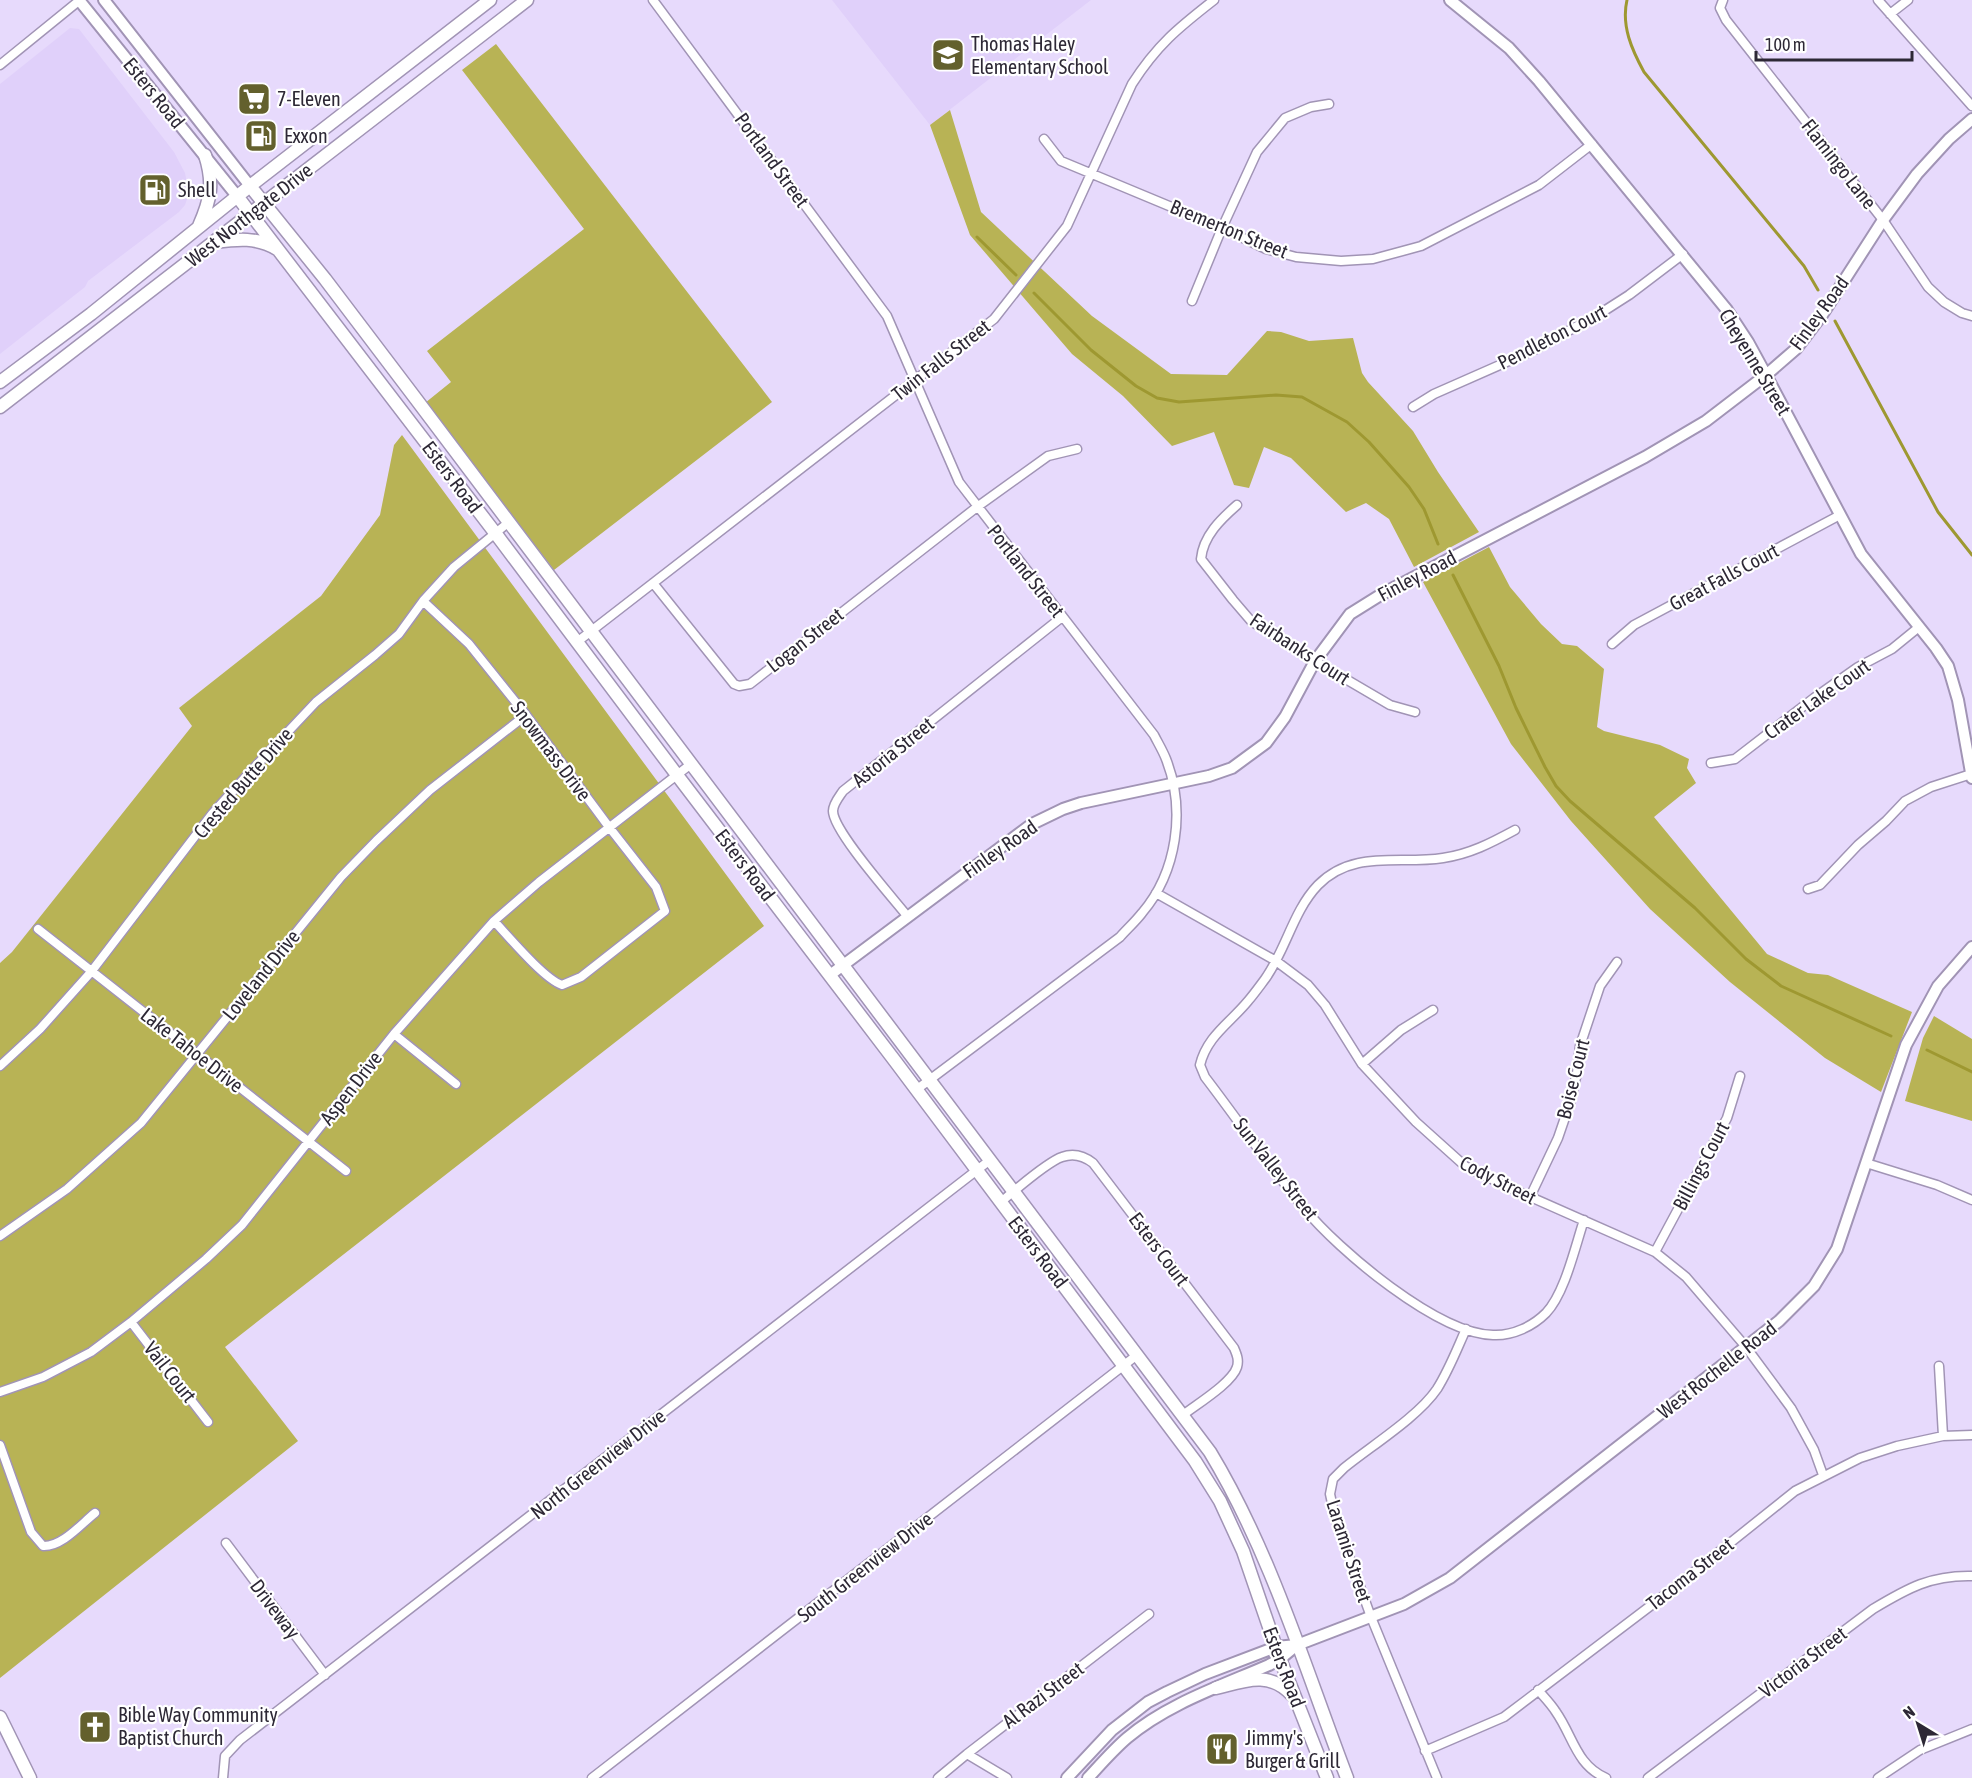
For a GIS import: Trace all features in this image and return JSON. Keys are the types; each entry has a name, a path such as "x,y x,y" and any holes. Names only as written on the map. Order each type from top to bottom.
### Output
{"main road":[{"name":"West Northgate Drive","path":"0,382 91,314 237,196 490,0"},
{"name":"West Northgate Drive","path":"0,407 527,0"},
{"path":"422,53 440,67"},
{"path":"198,228 207,209 212,183 205,155"},
{"name":"Esters Road","path":"250,186 325,279 1210,1452 1240,1506 1262,1554 1347,1778"},
{"name":"Esters Road","path":"237,196 830,975 1195,1461 1220,1501 1243,1551 1280,1659 1328,1778"},
{"path":"214,242 246,239 271,246 279,251"},
{"path":"91,314 102,328"},
{"path":"1216,1689 1242,1682 1275,1680 1284,1686 1296,1700"},
{"path":"0,1717 30,1778"}],"street":[{"name":"Esters Road","path":"80,0 237,196"},
{"path":"0,65 80,0"},
{"name":"Esters Road","path":"104,0 250,186"},
{"name":"Portland Street","path":"653,0 887,316 959,482 1154,735 1167,760 1173,784 1177,816 1175,841 1169,866 1156,893 1143,912 1120,937 916,1090"},
{"name":"Twin Falls Street","path":"577,642 994,319 1067,226 1132,84 1145,63 1177,29 1214,0"},
{"name":"Cheyenne Street","path":"1450,0 1509,48 1592,144 1727,310 1748,342 1861,554 1948,666 1958,700 1967,720 1972,776"},
{"name":"Flamingo Lane","path":"1723,0 1720,8 1726,20 1883,220 1928,287 1944,302 1972,316"},
{"path":"1878,0 1972,106"},
{"path":"1890,14 1908,0"},
{"path":"1192,301 1257,152 1285,118 1311,107 1329,104"},
{"name":"Finley Road","path":"830,975 1032,824 1063,808 1209,776 1232,768 1266,743 1286,717 1315,662 1350,614 1382,594 1645,457 1706,421 1796,349 1822,315 1883,220 1917,174 1949,139 1972,119"},
{"name":"Bremerton Street","path":"1044,139 1061,161 1222,228 1266,249 1296,256 1341,261 1373,259 1421,246 1529,190 1556,173 1592,144"},
{"name":"Pendleton Court","path":"1413,407 1434,394 1536,350 1629,295 1683,254"},
{"path":"977,507 1048,456 1077,448"},
{"name":"Fairbanks Court","path":"1238,505 1219,520 1202,547 1201,559 1233,600 1251,621 1315,662 1390,705 1415,712"},
{"name":"Logan Street","path":"653,583 734,684 739,686 750,684 977,507"},
{"name":"Great Falls Court","path":"1612,644 1635,625 1840,515"},
{"name":"Crested Butte Drive","path":"0,1066 40,1029 92,972 212,814 251,771 316,702 399,634 423,601 454,567 509,522"},
{"name":"Snowmass Drive","path":"423,601 469,644 526,715 656,887 665,911 581,977 562,985 555,983 545,974 494,921"},
{"name":"Astoria Street","path":"908,917 840,830 833,812 836,800 852,784 1062,617"},
{"name":"Crater Lake Court","path":"1711,763 1735,759 1823,692 1858,667 1892,648 1919,627"},
{"name":"Loveland Drive","path":"0,1236 67,1189 141,1123 348,870 430,790 526,715"},
{"name":"Aspen Drive","path":"0,1392 43,1377 91,1352 131,1322 206,1259 242,1225 394,1034 494,921 539,882 692,764"},
{"path":"1808,889 1820,885 1905,801 1931,787 1972,776"},
{"name":"Sun Valley Street","path":"1515,830 1476,851 1415,861 1364,861 1345,865 1329,874 1317,886 1299,913 1276,961 1248,1002 1209,1042 1200,1065 1205,1077 1298,1200 1320,1225 1360,1264 1383,1282 1430,1313 1466,1329 1493,1335 1515,1332 1534,1323 1548,1311 1560,1293 1584,1220"},
{"name":"Cody Street","path":"1156,893 1276,961 1308,985 1324,1005 1362,1064 1416,1122 1465,1166 1655,1252 1686,1277 1746,1347 1791,1408 1814,1450 1823,1475"},
{"name":"Lake Tahoe Drive","path":"38,929 346,1172"},
{"name":"West Rochelle Road","path":"1067,1778 1112,1730 1148,1702 1205,1674 1276,1647 1297,1645 1404,1604 1450,1578 1779,1321 1814,1286 1837,1249 1906,1045 1938,986 1972,947"},
{"name":"Boise Court","path":"1530,1197 1558,1138 1570,1103 1580,1046 1600,986 1617,962"},
{"path":"1362,1064 1401,1030 1433,1010"},
{"path":"394,1034 456,1084"},
{"name":"Billings Court","path":"1655,1252 1727,1118 1740,1076"},
{"name":"Esters Court","path":"1001,1202 1062,1157 1075,1155 1085,1157 1093,1163 1234,1348 1239,1359 1237,1369 1230,1378 1183,1415"},
{"name":"North Greenview Drive","path":"223,1778 225,1756 237,1743 990,1160"},
{"path":"1866,1163 1937,1185 1972,1200"},
{"name":"Vail Court","path":"131,1322 208,1422"},
{"name":"Laramie Street","path":"1437,1778 1371,1617 1335,1517 1330,1494 1333,1479 1344,1468 1418,1410 1436,1389 1454,1358 1466,1329"},
{"name":"South Greenview Drive","path":"592,1778 1137,1356"},
{"path":"1939,1366 1943,1437"},
{"name":"Tacoma Street","path":"1425,1751 1504,1717 1670,1591 1795,1491 1860,1458 1897,1446 1943,1437 1972,1435"},
{"path":"0,1445 31,1532 43,1546 58,1543 95,1513"},
{"name":"Driveway","path":"226,1543 325,1675"},
{"name":"Victoria Street","path":"1648,1778 1873,1609 1906,1589 1938,1578 1972,1576"},
{"name":"Al Razi Street","path":"938,1778 1149,1614"},
{"name":"West Rochelle Road","path":"1088,1778 1129,1737 1180,1704 1280,1659 1297,1645"},
{"path":"1538,1690 1556,1711 1583,1762 1597,1774 1606,1778"},
{"path":"1878,1778 1920,1750 1972,1729"},
{"path":"967,1754 1007,1778"}],"shaded area":[{"name":"Thomas Haley Elementary School","path":"832,0 1091,0 930,125"},
{"path":"70,28 79,29 174,152 185,173 189,193 185,205 179,212 88,281 85,287 0,354 0,84"},
{"path":"496,44 772,402 554,570 425,403 451,382 427,351 584,229 462,70"},
{"path":"950,110 981,212 1092,316 1171,374 1227,375 1267,331 1281,332 1309,341 1353,338 1362,373 1413,431 1479,532 1414,567 1389,519 1366,503 1346,512 1291,458 1264,447 1249,488 1234,485 1214,432 1172,446 1123,396 1072,354 970,235 930,125"},
{"path":"402,435 764,926 225,1347 298,1441 0,1678 0,963 12,952 192,726 179,708 321,596 380,515 394,445"},
{"path":"1489,547 1510,587 1541,624 1562,644 1577,646 1604,669 1597,727 1604,731 1660,745 1689,759 1687,768 1696,783 1654,817 1767,954 1808,973 1828,975 1912,1012 1881,1092 1825,1058 1730,982 1650,909 1571,821 1511,744 1423,582"},
{"path":"1934,1016 1972,1039 1972,1121 1905,1101 1923,1038"}],"waterway":[{"path":"1627,0 1625,19 1627,28 1632,46 1644,72 1804,266 1818,290"},
{"path":"977,237 1016,275"},
{"path":"1034,293 1091,350 1136,386 1157,398 1179,402 1276,395 1302,397 1347,422 1369,442 1409,487 1424,509 1438,544"},
{"path":"1835,321 1938,512 1972,555"},
{"path":"1453,575 1499,666 1516,708 1545,767 1556,786 1570,801 1695,908 1746,959 1781,986 1891,1036"},
{"path":"1927,1050 1972,1072"}],"place":[{"name":"Thomas Haley Elementary School","path":"948,55"},
{"name":"7-Eleven","path":"254,99"},
{"name":"Exxon","path":"261,136"},
{"name":"Shell","path":"155,190"},
{"name":"Bible Way Community Baptist Church","path":"95,1727"},
{"name":"Jimmy's Burger & Grill","path":"1222,1749"}]}
